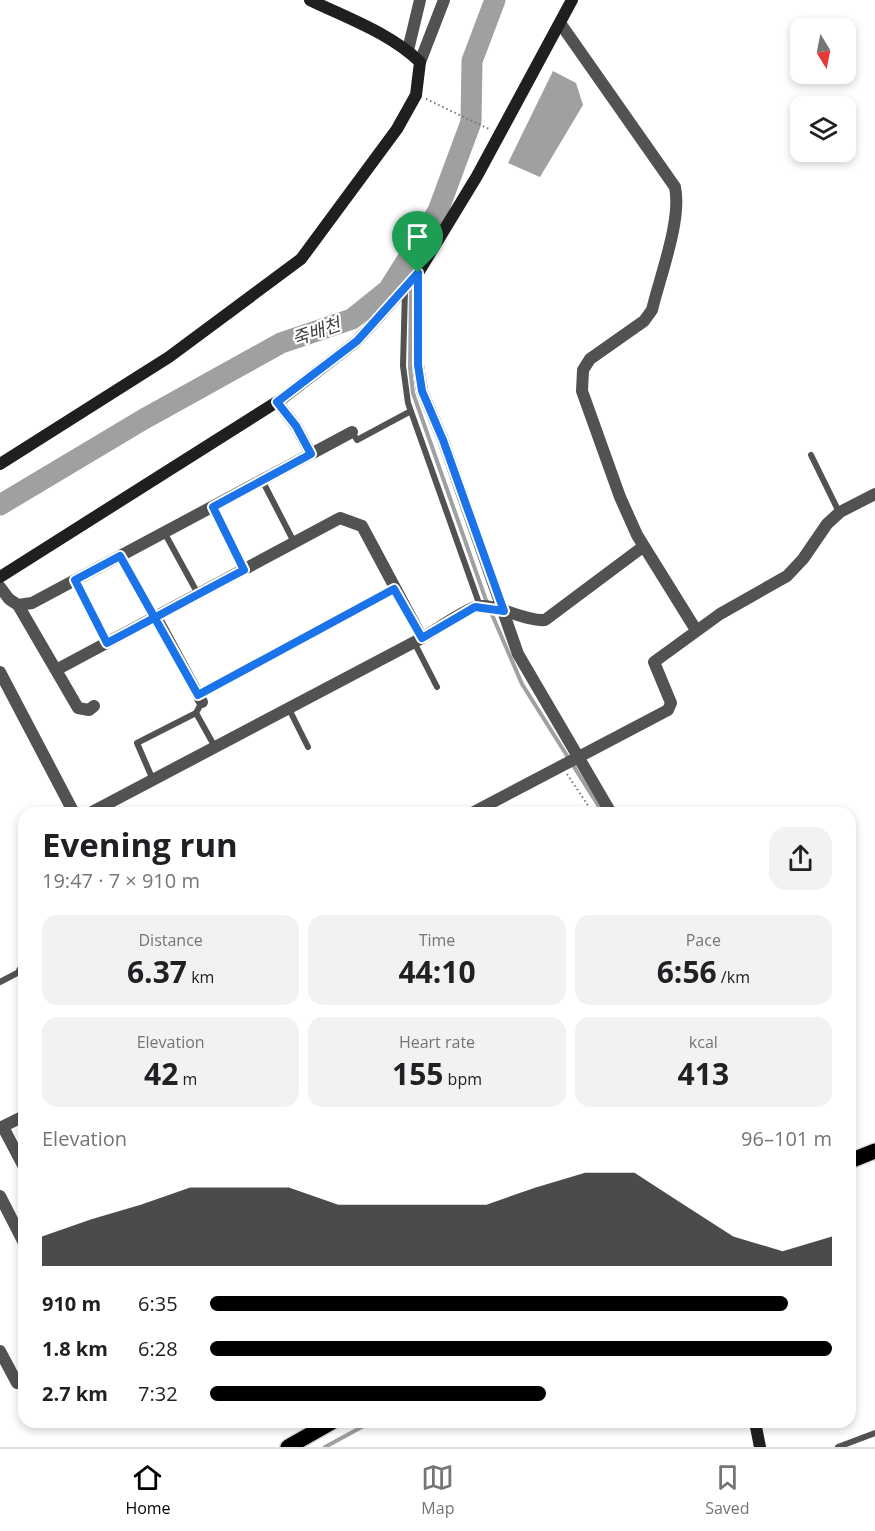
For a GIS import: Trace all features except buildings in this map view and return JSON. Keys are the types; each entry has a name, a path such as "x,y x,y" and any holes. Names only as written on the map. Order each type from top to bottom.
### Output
{"main road":[{"path":"856,1159 875,1151"},
{"path":"288,1447 321,1428"}],"street":[{"path":"310,0 370,28 408,50 420,62"},
{"path":"408,50 420,0"},
{"path":"0,464 169,357 301,259 397,129 416,95 420,62 444,0"},
{"path":"0,577 277,402 357,341 417,273 477,176 572,0"},
{"path":"560,23 675,187 677,197 674,221 652,310 644,321 590,358 583,370 582,391 620,498 644,546 696,630"},
{"path":"417,273 418,365 422,391 443,440 518,654 570,760 606,807"},
{"path":"277,402 296,426 311,454"},
{"path":"18,605 32,603 352,432"},
{"path":"483,807 668,710 671,704 654,662 696,630 748,597 787,576 803,559 827,524 840,512 875,494"},
{"path":"56,670 340,518 362,526 418,640"},
{"path":"101,807 418,640 475,607 502,611 535,621 545,620 644,546"},
{"path":"0,587 9,599 18,605 78,708 89,710 94,706"},
{"path":"156,617 199,703"},
{"path":"0,672 71,807"},
{"path":"18,1119 2,1128 18,1156"},
{"path":"0,1196 18,1232"},
{"path":"0,1351 18,1383"},
{"path":"756,1428 760,1447"}],"lane":[{"path":"405,287 403,366 411,411 481,607"},
{"path":"352,432 357,440 411,411"},
{"path":"811,455 840,512"},
{"path":"262,480 295,542"},
{"path":"213,507 244,570"},
{"path":"164,532 199,594"},
{"path":"120,556 156,617"},
{"path":"75,580 107,643"},
{"path":"153,780 137,743 199,703 394,589"},
{"path":"418,640 437,687"},
{"path":"199,703 215,747"},
{"path":"288,708 308,747"},
{"path":"0,982 18,973"},
{"path":"838,1447 875,1433"}],"path":[{"path":"423,98 489,130"},
{"path":"570,760 590,807"}],"shaded area":[{"path":"553,71 576,83 583,105 540,177 508,163"}],"waterway":[{"name":"죽배천","path":"0,505 144,419 281,343 352,319 388,290 438,211 471,122 472,61 495,0"},
{"path":"412,251 412,274"},
{"path":"411,284 410,368 413,393 487,603"},
{"path":"490,610 522,684 599,807"},
{"path":"325,1447 360,1428"}],"route":[{"path":"418,273 357,341 277,402 296,426 311,454 213,507 244,570 156,617 107,643 75,580 120,556 156,617 198,695 394,589 422,638 475,607 504,611 443,440 422,391 418,365 418,273"}]}
